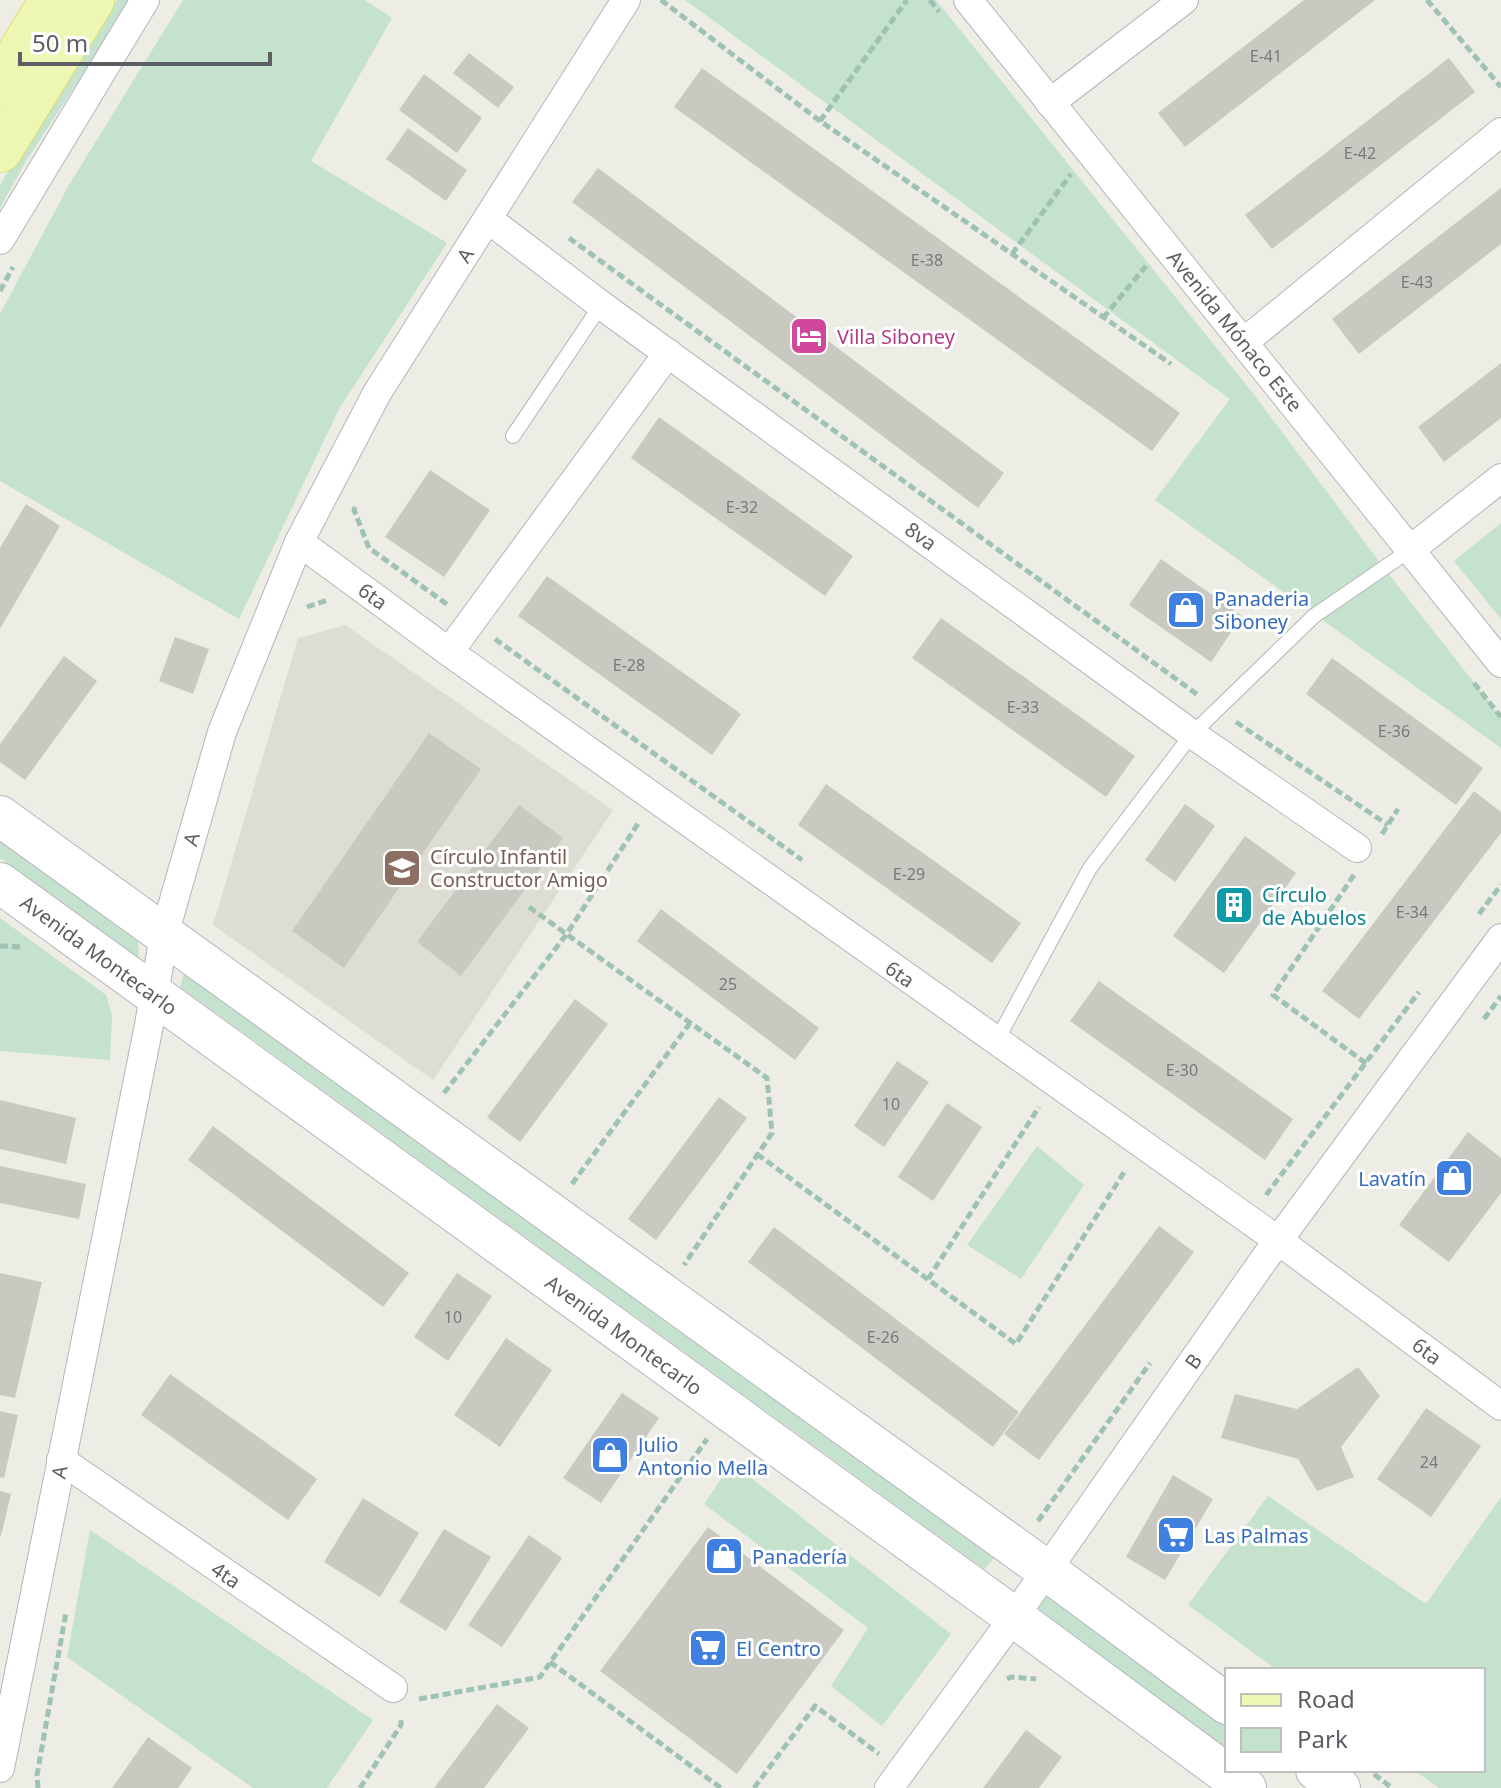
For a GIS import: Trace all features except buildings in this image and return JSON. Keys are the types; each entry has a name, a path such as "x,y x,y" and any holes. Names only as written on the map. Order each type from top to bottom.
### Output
{"main road":[{"path":"0,85 52,0"},
{"path":"0,150 92,0"},
{"path":"0,816 1046,1570 1225,1703"},
{"name":"Avenida Montecarlo","path":"0,883 1246,1788"},
{"path":"1319,1772 1340,1788"}],"street":[{"path":"0,240 145,0"},
{"name":"A","path":"0,1768 164,935 222,732 299,542 377,393 626,0"},
{"name":"Avenida Mónaco Este","path":"968,0 1501,663"},
{"path":"1050,103 1184,0"},
{"path":"1244,342 1501,132"},
{"name":"8va","path":"488,219 601,305 1192,734 1357,848"},
{"path":"449,652 668,353"},
{"path":"1410,550 1501,478"},
{"name":"6ta","path":"299,542 449,652 1279,1241 1501,1406"},
{"name":"B","path":"895,1779 1014,1617 1279,1241 1501,938"},
{"name":"4ta","path":"61,1460 397,1695"}],"lane":[{"path":"513,436 601,305"},
{"path":"996,1042 1090,868 1192,734 1314,616 1410,550"}],"path":[{"path":"661,0 820,121 1171,364"},
{"path":"820,121 907,0"},
{"path":"1427,0 1501,87"},
{"path":"1012,254 1073,173"},
{"path":"564,235 1218,709 1388,825"},
{"path":"1103,318 1149,263"},
{"path":"358,499 354,510 369,548 806,864"},
{"path":"302,617 308,605 328,600 340,607"},
{"path":"439,1100 566,935 641,820 628,811"},
{"path":"1357,848 1368,855 1273,995 1394,1083"},
{"path":"1472,923 1501,885"},
{"path":"529,907 767,1078 772,1133 680,1269"},
{"path":"1253,1187 1266,1196 1423,986"},
{"path":"567,1191 690,1023"},
{"path":"928,1279 1039,1107 1051,1116"},
{"path":"757,1154 1016,1344 1126,1168"},
{"path":"1114,1160 1138,1177"},
{"path":"1035,1525 1154,1357"},
{"path":"360,1788 401,1725 397,1695 540,1677 710,1435"},
{"path":"550,1662 721,1788"},
{"path":"754,1788 815,1706 895,1779"},
{"path":"1371,1772 1392,1788"}],"shaded area":[{"name":"Círculo Infantil Constructor Amigo","path":"345,625 613,810 433,1080 213,925 298,638"}],"green space":[{"path":"117,0 131,0 26,161 0,208 0,186 18,153"},
{"path":"183,0 365,0 392,18 311,161 447,243 339,409 239,619 0,481 0,314 69,185"},
{"path":"685,0 936,0 1252,392 1501,717 1501,748 1155,500 1230,399"},
{"path":"1501,523 1501,619 1454,561"},
{"path":"0,837 138,937 139,959 0,858"},
{"path":"0,918 106,995 112,1015 110,1060 0,1051"},
{"path":"185,970 995,1557 984,1569 180,987"},
{"path":"1037,1146 1084,1185 1021,1279 967,1245"},
{"path":"732,1463 951,1634 882,1726 831,1686 868,1628 704,1504"},
{"path":"1268,1496 1426,1604 1501,1497 1501,1788 1439,1788 1417,1772 1485,1772 1485,1668 1274,1668 1188,1605"},
{"path":"90,1530 373,1720 327,1788 253,1788 67,1657"},
{"path":"1042,1588 1225,1725 1225,1748 1032,1604"}],"place":[{"name":"Villa Siboney","path":"809,336"},
{"name":"Panaderia Siboney","path":"1186,610"},
{"name":"Círculo Infantil Constructor Amigo","path":"402,868"},
{"name":"Círculo de Abuelos","path":"1234,905"},
{"name":"Lavatín","path":"1454,1178"},
{"name":"Julio Antonio Mella","path":"610,1455"},
{"name":"Las Palmas","path":"1176,1535"},
{"name":"Panadería","path":"724,1556"},
{"name":"El Centro","path":"708,1648"}]}
